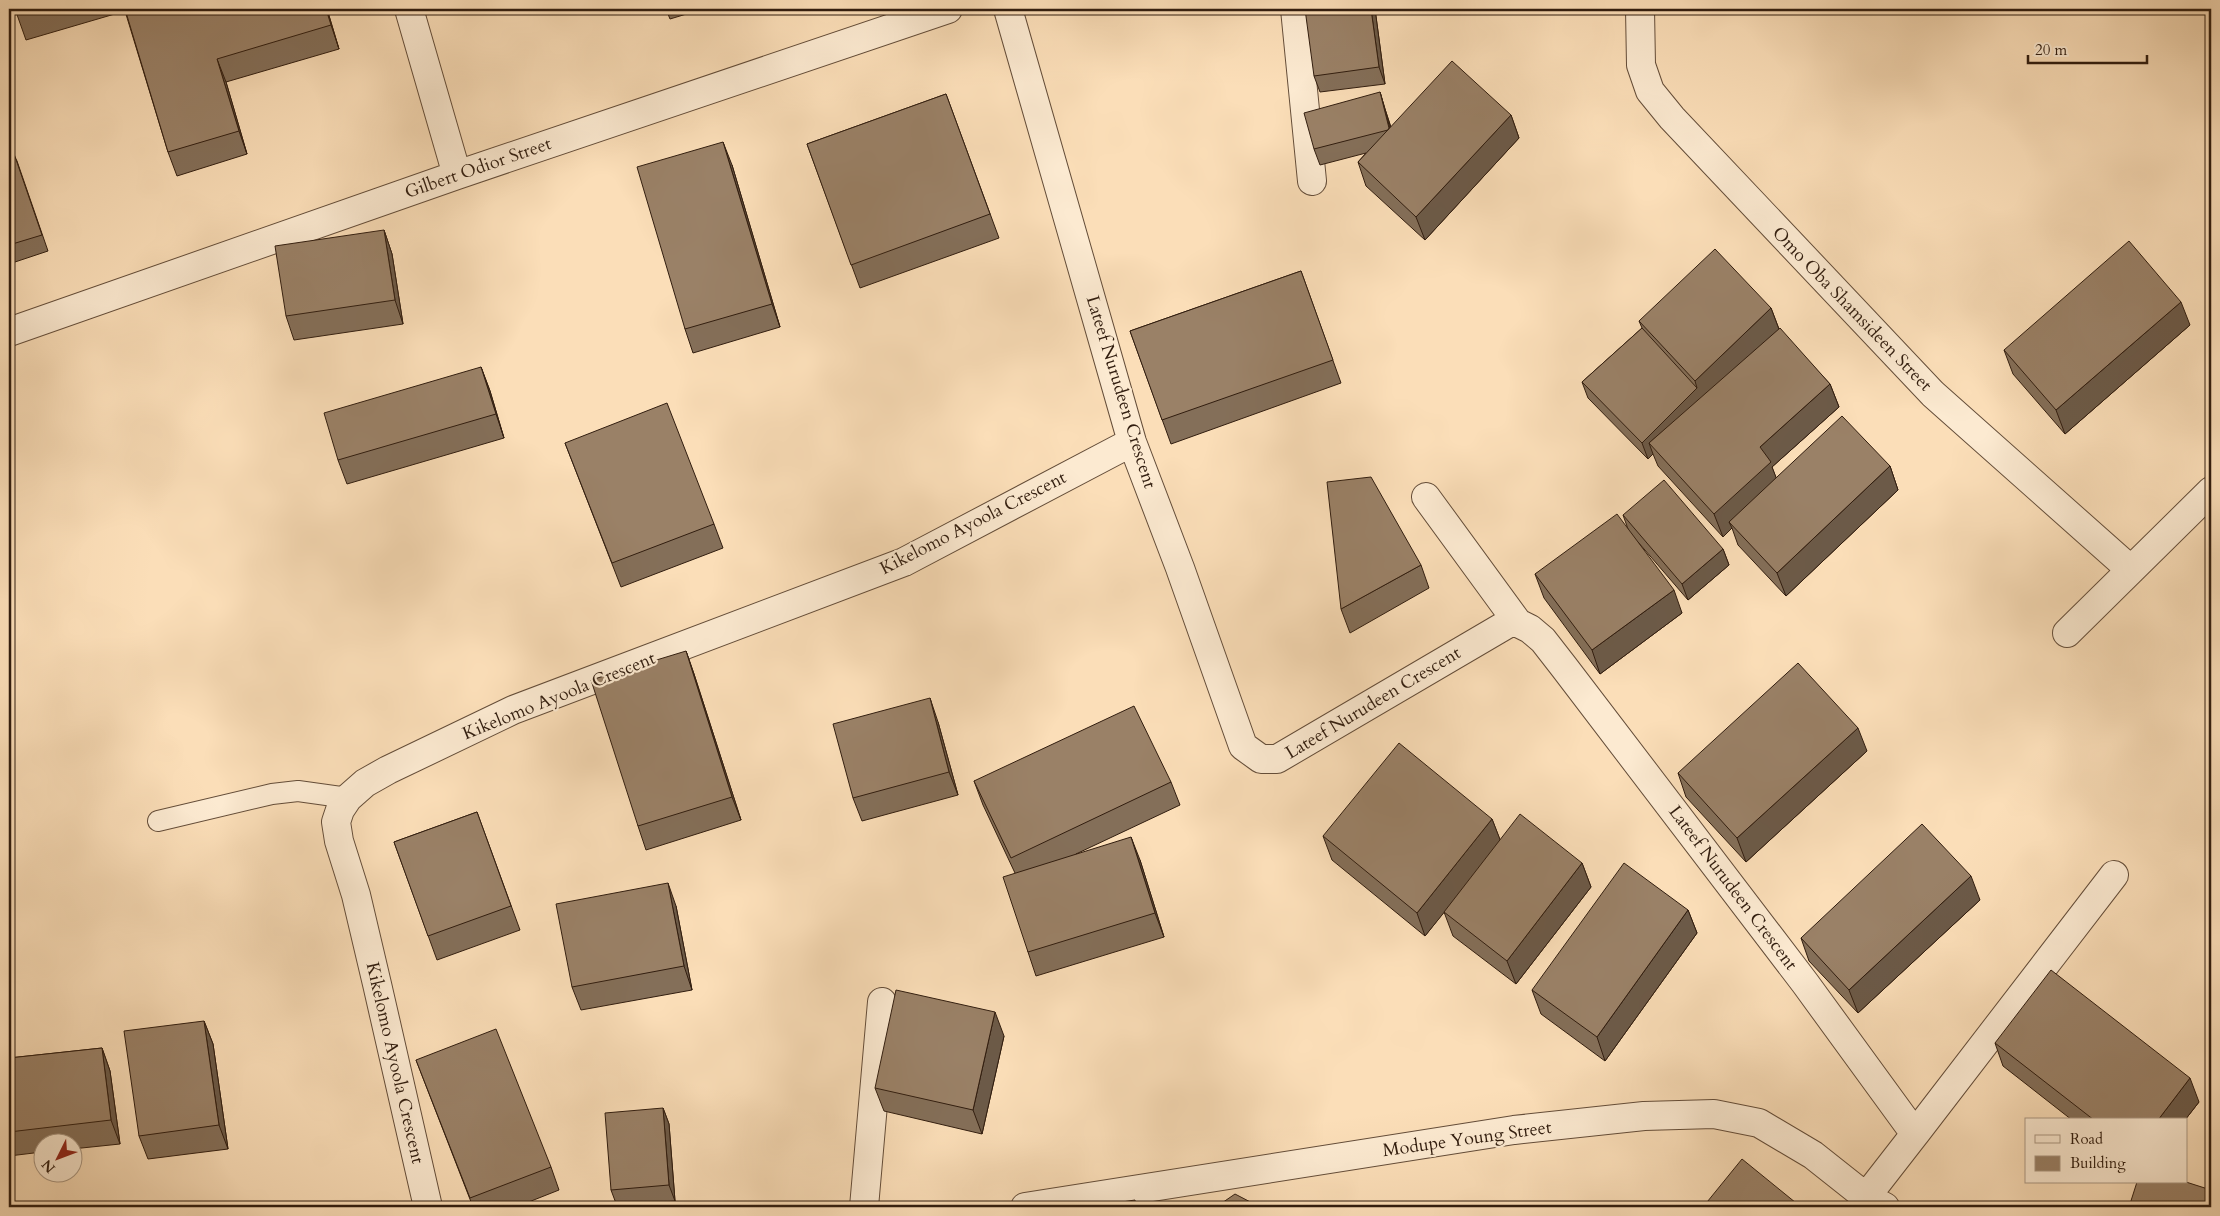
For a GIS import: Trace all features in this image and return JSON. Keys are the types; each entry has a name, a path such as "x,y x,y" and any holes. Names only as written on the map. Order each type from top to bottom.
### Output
{"street":[{"path":"409,9 457,175"},
{"name":"Gilbert Odior Street","path":"9,332 457,175 948,9"},
{"name":"Lateef Nurudeen Crescent","path":"1008,9 1132,442 1180,568 1237,734 1243,746 1256,757 1270,761 1277,759 1510,622 1518,623 1530,629 1543,640 1564,667 1805,983 1915,1134"},
{"path":"1296,9 1312,181"},
{"name":"Omo Oba Shamsideen Street","path":"1640,9 1641,65 1650,91 1672,118 1933,394 2131,570"},
{"name":"Kikelomo Ayoola Crescent","path":"428,1207 378,984 356,895 339,841 336,822 340,810 348,798 365,783 388,770 513,710 904,562 1132,442"},
{"path":"2067,633 2211,492"},
{"path":"1426,497 1518,623"},
{"path":"1876,1202 1915,1134 2114,876"},
{"path":"864,1207 882,1002"},
{"name":"Modupe Young Street","path":"1025,1207 1514,1130 1644,1116 1714,1114 1759,1123 1814,1156 1876,1202"}],"lane":[{"path":"158,821 272,794 298,791 348,798"}],"building":[{"path":"125,9 326,9 331,25 217,59 239,131 168,152"},
{"path":"1305,9 1371,9 1379,67 1314,76"},
{"path":"1452,61 1511,115 1416,217 1358,162"},
{"path":"1380,92 1388,130 1314,149 1304,113"},
{"path":"946,94 990,214 851,265 807,144"},
{"path":"723,142 772,304 685,329 637,167"},
{"path":"11,145 42,235 9,245 9,146"},
{"path":"384,230 395,300 286,316 275,246"},
{"path":"2129,241 2181,302 2056,410 2004,350"},
{"path":"1715,249 1771,308 1695,381 1639,321"},
{"path":"1301,271 1333,360 1162,420 1130,331"},
{"path":"1642,328 1697,388 1642,443 1582,382"},
{"path":"1780,328 1830,384 1760,447 1771,462 1714,514 1649,443"},
{"path":"481,367 496,414 338,460 324,413"},
{"path":"667,403 714,524 612,563 565,443"},
{"path":"1842,416 1890,466 1777,573 1729,522"},
{"path":"1371,477 1421,565 1341,609 1327,482"},
{"path":"1664,480 1723,549 1682,584 1623,515"},
{"path":"1617,514 1674,590 1592,650 1535,574"},
{"path":"686,651 732,797 638,826 591,680"},
{"path":"1798,663 1858,728 1737,838 1678,773"},
{"path":"930,698 949,772 853,798 833,724"},
{"path":"1134,706 1171,782 1011,858 974,781"},
{"path":"1399,743 1492,819 1417,913 1323,836"},
{"path":"477,812 511,906 428,936 394,842"},
{"path":"1520,814 1582,863 1507,961 1444,912"},
{"path":"1922,824 1971,876 1849,990 1801,938"},
{"path":"1131,837 1155,913 1028,952 1003,877"},
{"path":"1624,863 1688,910 1597,1037 1532,990"},
{"path":"668,883 684,966 572,987 556,904"},
{"path":"2051,970 2190,1078 2160,1118 2091,1118 1995,1043"},
{"path":"896,990 995,1012 973,1110 875,1088"},
{"path":"204,1021 219,1125 139,1136 124,1031"},
{"path":"496,1029 551,1167 470,1198 416,1060"},
{"path":"102,1048 111,1120 9,1132 9,1058"},
{"path":"663,1108 669,1185 611,1190 605,1113"},
{"path":"1742,1159 1801,1207 1703,1207"},
{"path":"2188,1183 2211,1190 2211,1207 2129,1207 2136,1184"},
{"path":"1235,1194 1260,1207 1216,1207"},
{"path":"1135,1200 1136,1207 1089,1207"}]}
